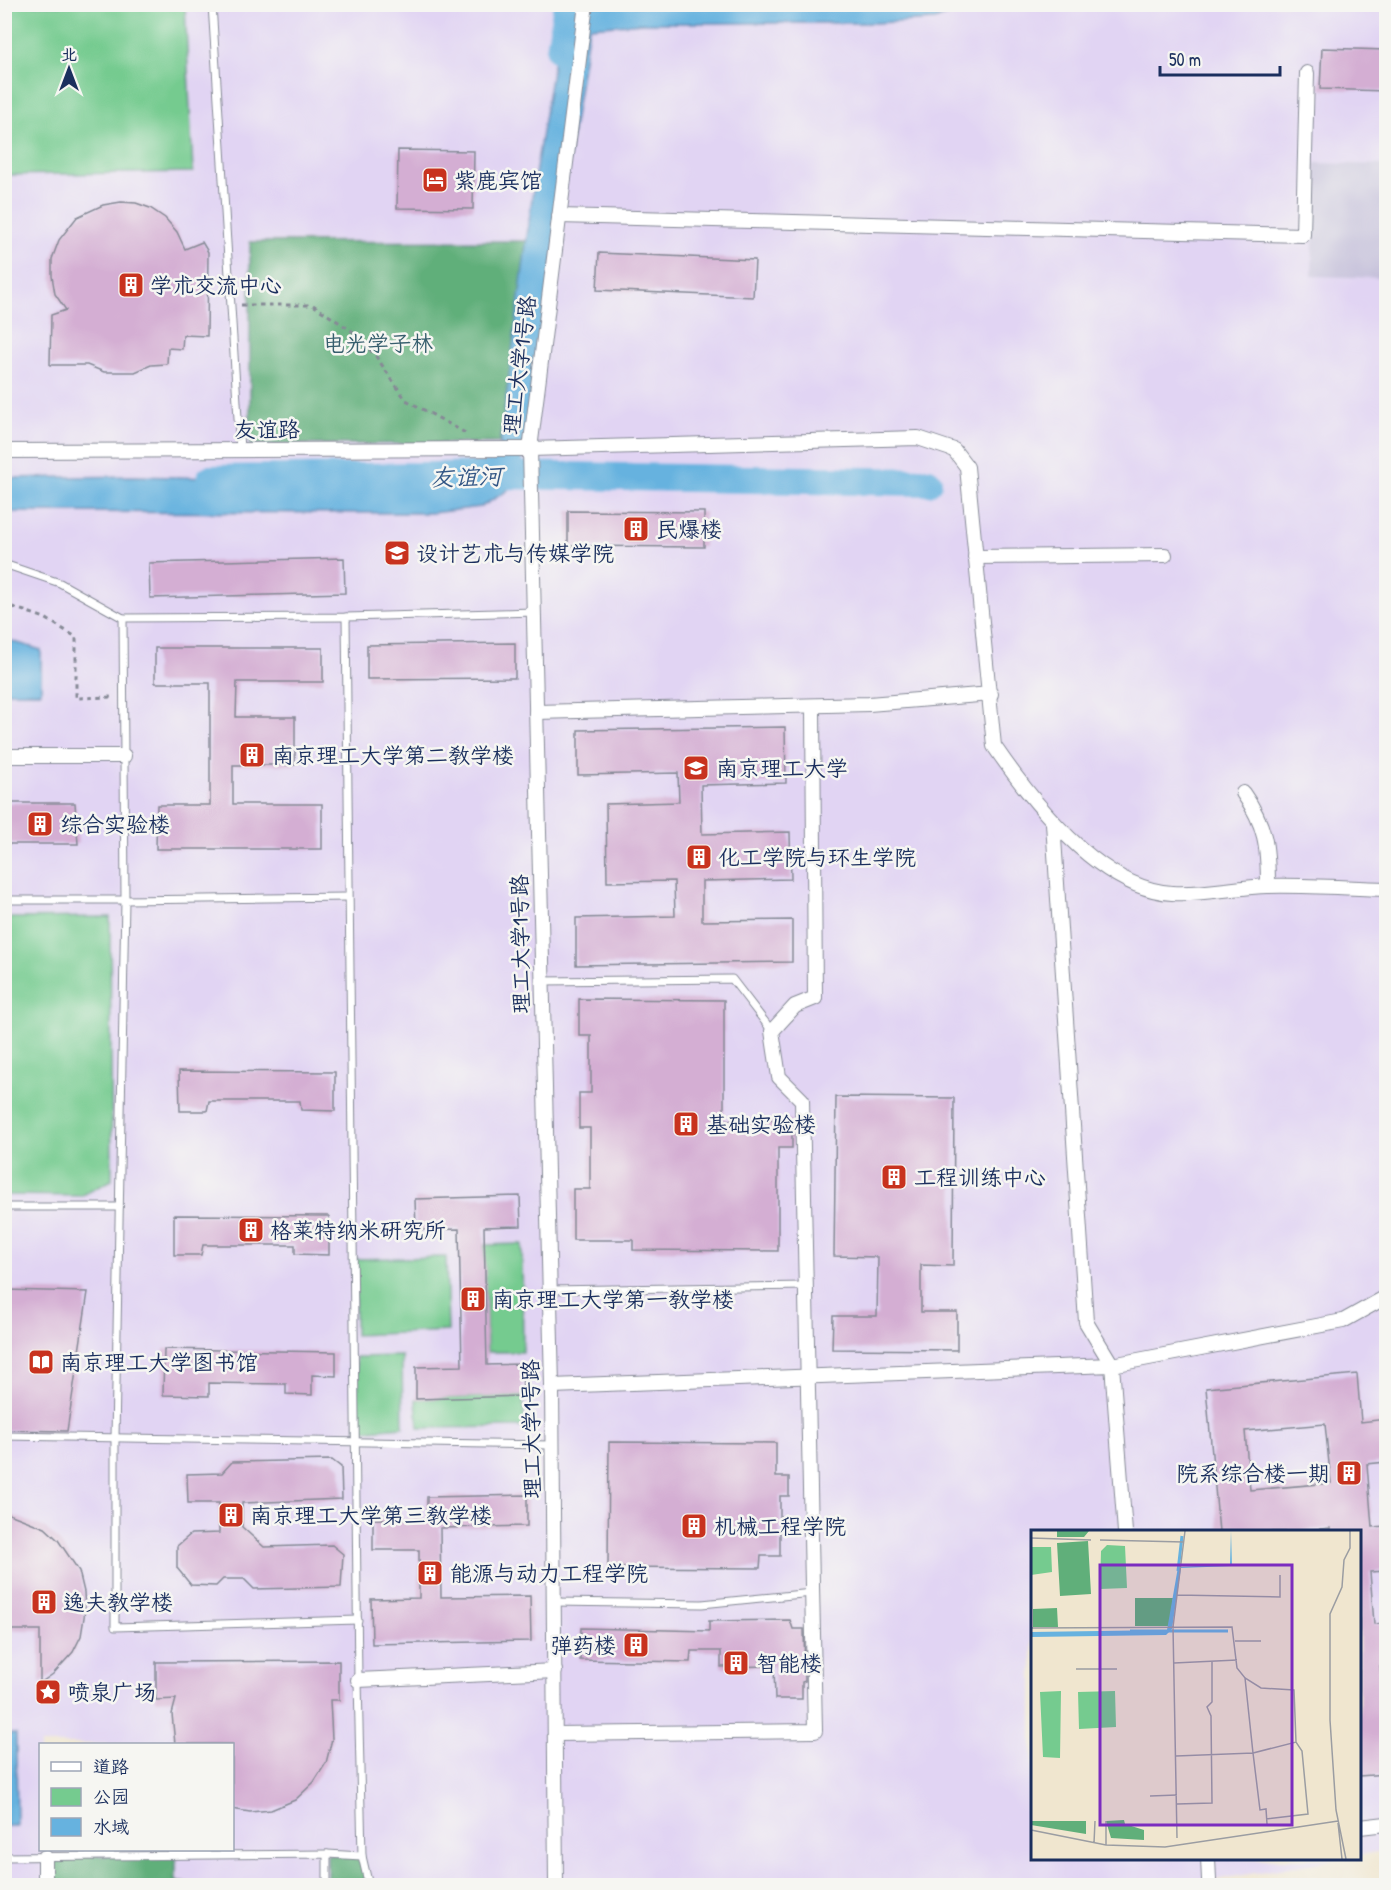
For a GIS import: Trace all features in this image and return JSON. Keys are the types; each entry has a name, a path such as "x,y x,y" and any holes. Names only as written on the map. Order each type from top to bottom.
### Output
{"street":[{"name":"理工大学1号路","path":"556,1886 552,1386 530,449 586,4"},
{"path":"559,216 1304,235 1307,73"},
{"name":"友谊路","path":"4,451 530,449 918,438 954,450 967,467 991,694 994,746 1020,783 1053,823 1097,862 1137,883 1171,893 1268,886 1386,889"},
{"path":"975,557 1165,555"},
{"path":"536,712 869,704 991,694"},
{"path":"555,1734 815,1731 802,1100 779,1077 772,1031 795,1006 815,998 813,706"},
{"path":"4,756 124,756"},
{"path":"1243,793 1258,814 1268,848 1268,886"},
{"path":"1053,823 1086,1322 1112,1365 1125,1530"},
{"path":"552,1386 1112,1365 1343,1321 1386,1297"},
{"path":"358,1680 555,1671"},
{"path":"1361,1827 1386,1824"},
{"path":"45,1857 45,1886"},
{"path":"1208,1860 1209,1880"}],"lane":[{"path":"212,4 240,450"},
{"path":"4,564 60,583 123,618 346,617 534,612"},
{"path":"346,617 358,1680 362,1856 369,1886"},
{"path":"123,618 125,900 115,1438 115,1627 358,1620"},
{"path":"4,900 348,897"},
{"path":"542,981 732,979 772,1031"},
{"path":"4,1207 120,1207"},
{"path":"549,1290 806,1286"},
{"path":"4,1436 552,1445"},
{"path":"554,1602 702,1604 812,1593"},
{"path":"4,1857 327,1854 362,1856"},
{"path":"327,1854 327,1886"}],"path":[{"path":"231,304 313,305 359,339 375,355 406,400 495,449"},
{"path":"4,604 45,618 76,637 76,698 123,697"}],"shaded area":[{"name":"南京理工大学","path":"5,5 1386,5 1386,1850 1361,1855 1361,1530 1031,1530 1031,1860 1331,1860 1180,1886 5,1886"},
{"path":"1315,163 1386,165 1386,278 1312,276"}],"green space":[{"path":"6,5 185,5 193,172 5,175"},
{"name":"电光学子林","path":"530,241 499,443 250,445 250,242"},
{"path":"110,917 112,1180 81,1196 5,1195 5,918"},
{"path":"522,1244 523,1352 487,1352 484,1245"},
{"path":"446,1257 448,1331 355,1335 355,1259"},
{"path":"402,1356 403,1427 357,1431 356,1357"},
{"path":"523,1396 525,1427 418,1428 416,1399"},
{"path":"327,1854 362,1856 369,1885 327,1885"},
{"path":"176,1855 176,1881 196,1885 45,1885 45,1857"}],"water":[{"path":"578,4 713,7 961,5 959,10 935,20 874,23 644,23 589,27 521,466 507,491 481,507 432,513 5,512 4,478 136,476 448,484 477,479 488,472 500,445 535,175 561,16"},
{"path":"5,639 41,650 41,692 5,692"},
{"path":"5,1734 16,1734 17,1826 5,1826"}],"building":[{"path":"1322,48 1386,50 1386,91 1320,89"},
{"name":"紫鹿宾馆","path":"398,150 474,151 473,209 397,208"},
{"name":"学术交流中心","path":"121,202 136,203 150,208 165,218 177,232 185,249 202,242 208,252 207,336 183,335 182,349 168,348 167,364 151,365 135,372 104,372 87,365 50,365 51,315 66,310 55,294 52,276 52,259 59,240 77,217 103,205"},
{"path":"599,253 755,260 753,297 597,290"},
{"name":"民爆楼","path":"568,511 704,512 704,547 568,546"},
{"path":"344,558 345,593 150,598 149,563"},
{"path":"515,643 515,678 367,679 367,645"},
{"name":"南京理工大学第二教学楼","path":"155,648 323,648 323,682 237,682 236,717 295,717 295,765 233,765 233,804 322,804 322,849 156,849 157,805 210,805 210,683 155,683"},
{"name":"化工学院与环生学院","path":"785,727 786,783 701,785 702,834 790,832 791,879 702,881 702,921 792,920 792,962 576,965 576,918 675,916 674,881 607,882 606,804 679,802 678,773 578,775 578,730"},
{"name":"综合实验楼","path":"4,803 75,803 78,844 4,844"},
{"name":"基础实验楼","path":"579,999 724,1000 724,1120 792,1120 792,1148 778,1148 778,1251 633,1250 633,1240 573,1240 573,1189 590,1189 590,1128 579,1128 579,1093 591,1093 591,1036 579,1036"},
{"path":"179,1071 335,1072 335,1111 301,1110 300,1101 209,1101 207,1111 180,1111"},
{"name":"工程训练中心","path":"836,1097 954,1098 953,1266 921,1265 921,1312 957,1312 957,1350 832,1349 833,1316 877,1316 878,1257 834,1256"},
{"name":"南京理工大学第一教学楼","path":"520,1196 521,1226 484,1227 487,1365 522,1364 523,1396 416,1399 416,1367 462,1366 459,1229 416,1230 415,1199"},
{"name":"格莱特纳米研究所","path":"174,1215 329,1216 329,1255 295,1254 295,1245 203,1245 201,1255 174,1255"},
{"name":"南京理工大学图书馆","path":"4,1290 88,1292 67,1431 4,1430"},
{"path":"164,1349 336,1352 336,1376 312,1375 312,1395 286,1394 286,1384 209,1383 209,1396 163,1395"},
{"name":"院系综合楼一期","path":"1357,1374 1361,1422 1386,1419 1386,1462 1367,1464 1372,1527 1386,1526 1386,1571 1370,1572 1374,1624 1386,1623 1386,1665 1380,1666 1386,1729 1386,1774 1361,1776 1361,1530 1330,1530 1330,1528 1219,1530 1206,1388","holes":["1325,1424 1331,1483 1250,1490 1245,1431"]},
{"name":"机械工程学院","path":"609,1442 776,1443 776,1477 789,1477 789,1496 780,1496 780,1556 761,1556 760,1568 608,1567"},
{"name":"南京理工大学第三教学楼","path":"332,1460 341,1467 342,1499 242,1503 242,1527 264,1547 332,1545 343,1554 341,1587 254,1589 244,1579 223,1579 216,1586 191,1585 177,1568 177,1546 191,1534 219,1533 219,1503 188,1503 187,1474 222,1473 232,1462"},
{"name":"能源与动力工程学院","path":"527,1495 527,1526 440,1528 441,1597 530,1596 531,1641 372,1644 371,1599 419,1598 419,1550 373,1550 373,1519 427,1519 427,1497"},
{"name":"逸夫教学楼","path":"4,1512 45,1528 58,1540 79,1571 84,1592 85,1611 81,1636 73,1652 53,1674 40,1683 40,1630 4,1630"},
{"path":"790,1620 793,1629 804,1629 805,1681 802,1682 802,1699 775,1699 774,1666 721,1667 721,1651 691,1651 690,1662 580,1660 581,1628 709,1631 709,1621"},
{"path":"339,1661 339,1700 330,1700 332,1739 326,1763 314,1782 295,1800 271,1810 250,1812 234,1809 234,1743 175,1743 172,1714 176,1699 156,1700 156,1662"}],"waterway":[{"path":"560,50 567,4"},
{"name":"友谊河","path":"210,479 500,475 928,482"}],"place":[{"name":"紫鹿宾馆","path":"435,180"},
{"name":"学术交流中心","path":"131,285"},
{"name":"民爆楼","path":"636,529"},
{"name":"设计艺术与传媒学院","path":"397,553"},
{"name":"南京理工大学第二教学楼","path":"252,755"},
{"name":"南京理工大学","path":"696,768"},
{"name":"综合实验楼","path":"40,824"},
{"name":"化工学院与环生学院","path":"699,857"},
{"name":"基础实验楼","path":"686,1124"},
{"name":"工程训练中心","path":"894,1177"},
{"name":"格莱特纳米研究所","path":"251,1230"},
{"name":"南京理工大学第一教学楼","path":"473,1299"},
{"name":"南京理工大学图书馆","path":"41,1362"},
{"name":"院系综合楼一期","path":"1349,1473"},
{"name":"南京理工大学第三教学楼","path":"231,1515"},
{"name":"机械工程学院","path":"694,1526"},
{"name":"能源与动力工程学院","path":"430,1573"},
{"name":"逸夫教学楼","path":"44,1602"},
{"name":"弹药楼","path":"636,1645"},
{"name":"智能楼","path":"736,1663"},
{"name":"喷泉广场","path":"48,1692"}]}
